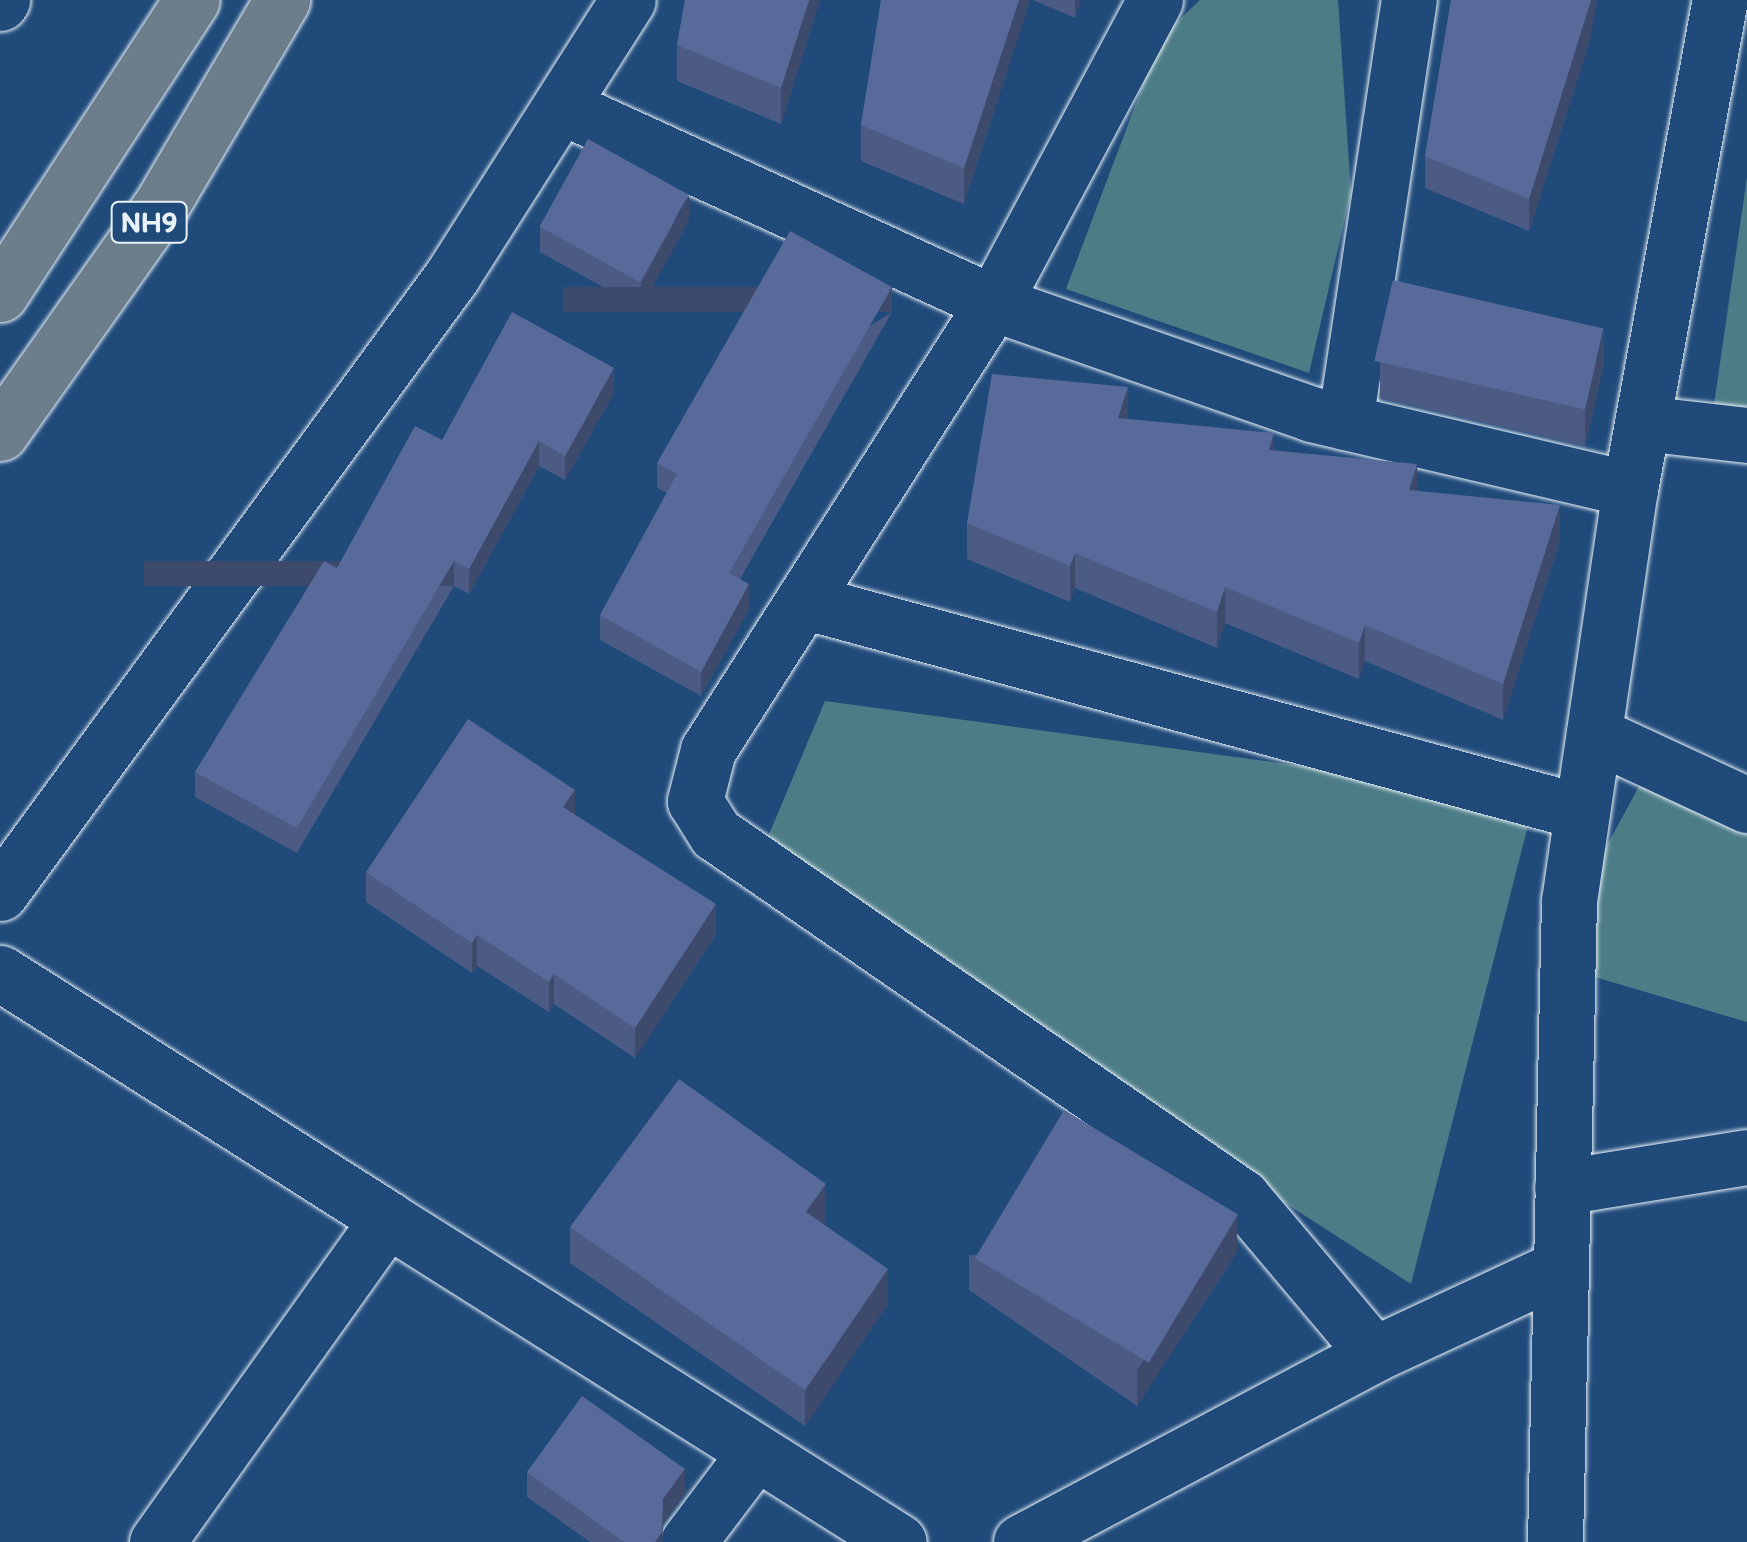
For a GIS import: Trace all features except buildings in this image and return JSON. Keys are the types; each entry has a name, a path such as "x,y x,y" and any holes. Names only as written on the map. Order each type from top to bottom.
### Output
{"highway":[{"name":"NH9","path":"0,294 192,0"},
{"name":"NH9","path":"0,433 162,204 282,0"}],"street":[{"path":"0,894 452,276 628,0"},
{"path":"1156,0 993,303 708,750 695,801 716,834 1242,1198 1374,1354"},
{"path":"1345,422 1409,0"},
{"path":"1555,1542 1569,902 1630,489 1720,0"},
{"path":"561,106 993,303 1345,422 1630,489"},
{"path":"1642,423 1747,435"},
{"path":"803,601 1582,812"},
{"path":"1594,734 1747,805"},
{"path":"0,973 387,1218 752,1457 899,1542"},
{"path":"1562,1188 1747,1157"},
{"path":"157,1542 387,1218"},
{"path":"1021,1542 1374,1354 1559,1268"},
{"path":"688,1542 752,1457"}],"green space":[{"path":"1200,0 1338,0 1351,193 1309,373 1066,289 1161,37"},
{"path":"1747,177 1747,419 1712,418"},
{"path":"825,701 1535,798 1411,1284 757,863"},
{"path":"1644,777 1747,815 1747,1022 1544,962"}]}
